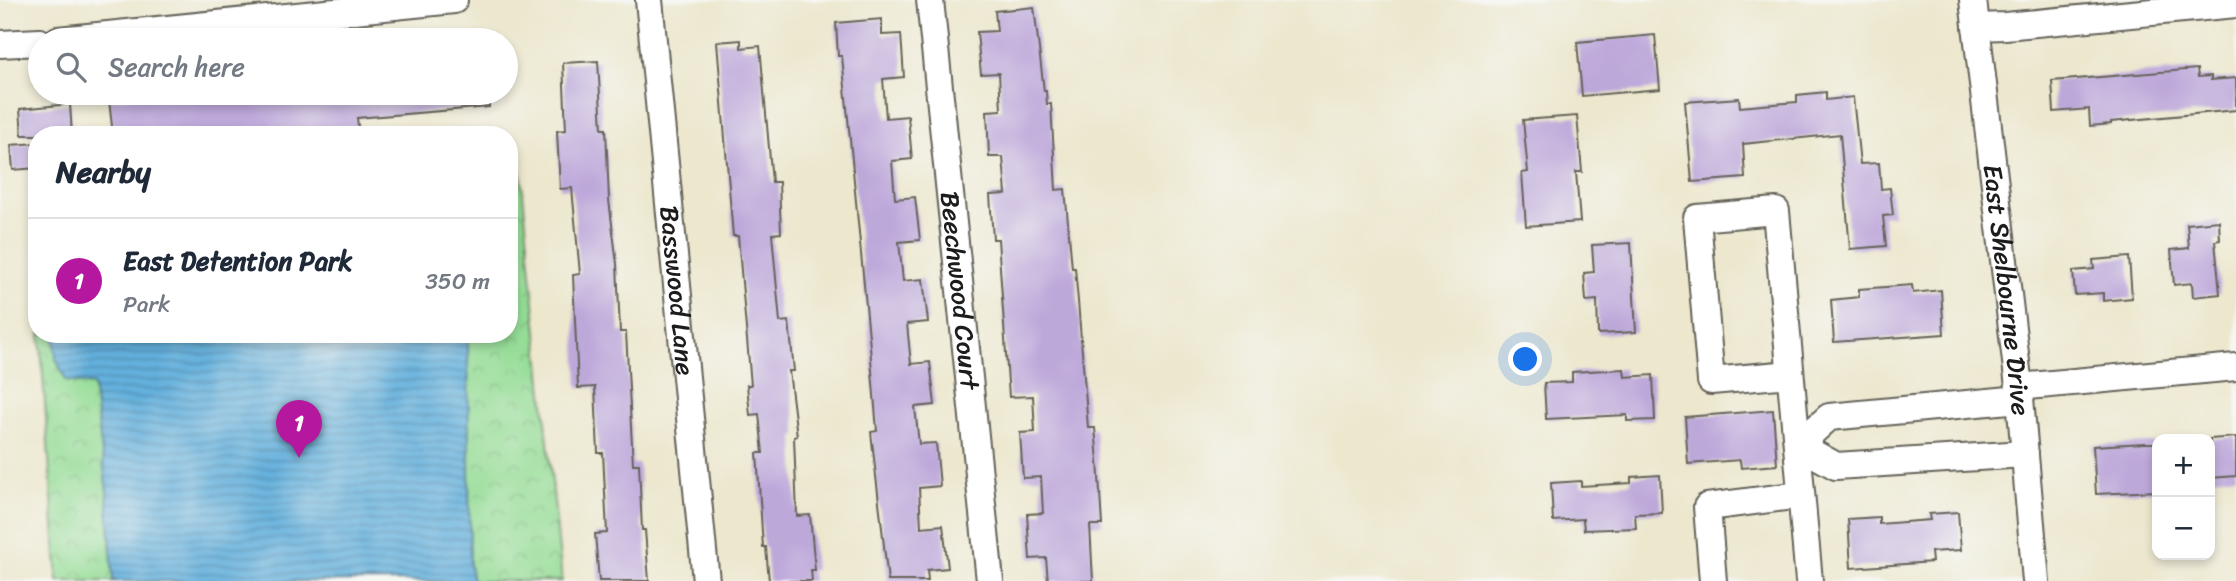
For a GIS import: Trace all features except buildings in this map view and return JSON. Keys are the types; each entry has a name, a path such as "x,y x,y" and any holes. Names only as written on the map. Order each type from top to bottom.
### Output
{"street":[{"path":"158,28 359,4 454,0"},
{"name":"Basswood Lane","path":"649,0 706,581"},
{"name":"Beechwood Court","path":"930,0 990,581"},
{"name":"East Shelbourne Drive","path":"1973,0 2020,393 2036,581"},
{"path":"1976,27 2236,4"},
{"path":"0,44 28,43"},
{"path":"1790,374 1711,382 1697,218 1776,211 1809,581"},
{"path":"1798,445 1829,417 2236,367"},
{"path":"1798,445 1836,466 2025,454"},
{"path":"1713,581 1707,507 1801,495"}],"green space":[{"path":"518,174 521,174 562,581 58,581 41,343 518,343"}],"water":[{"path":"55,343 468,343 470,565 473,581 113,581 107,492 93,385 66,381 56,359"}],"place":[{"name":"East Detention Park","path":"299,458"}]}
